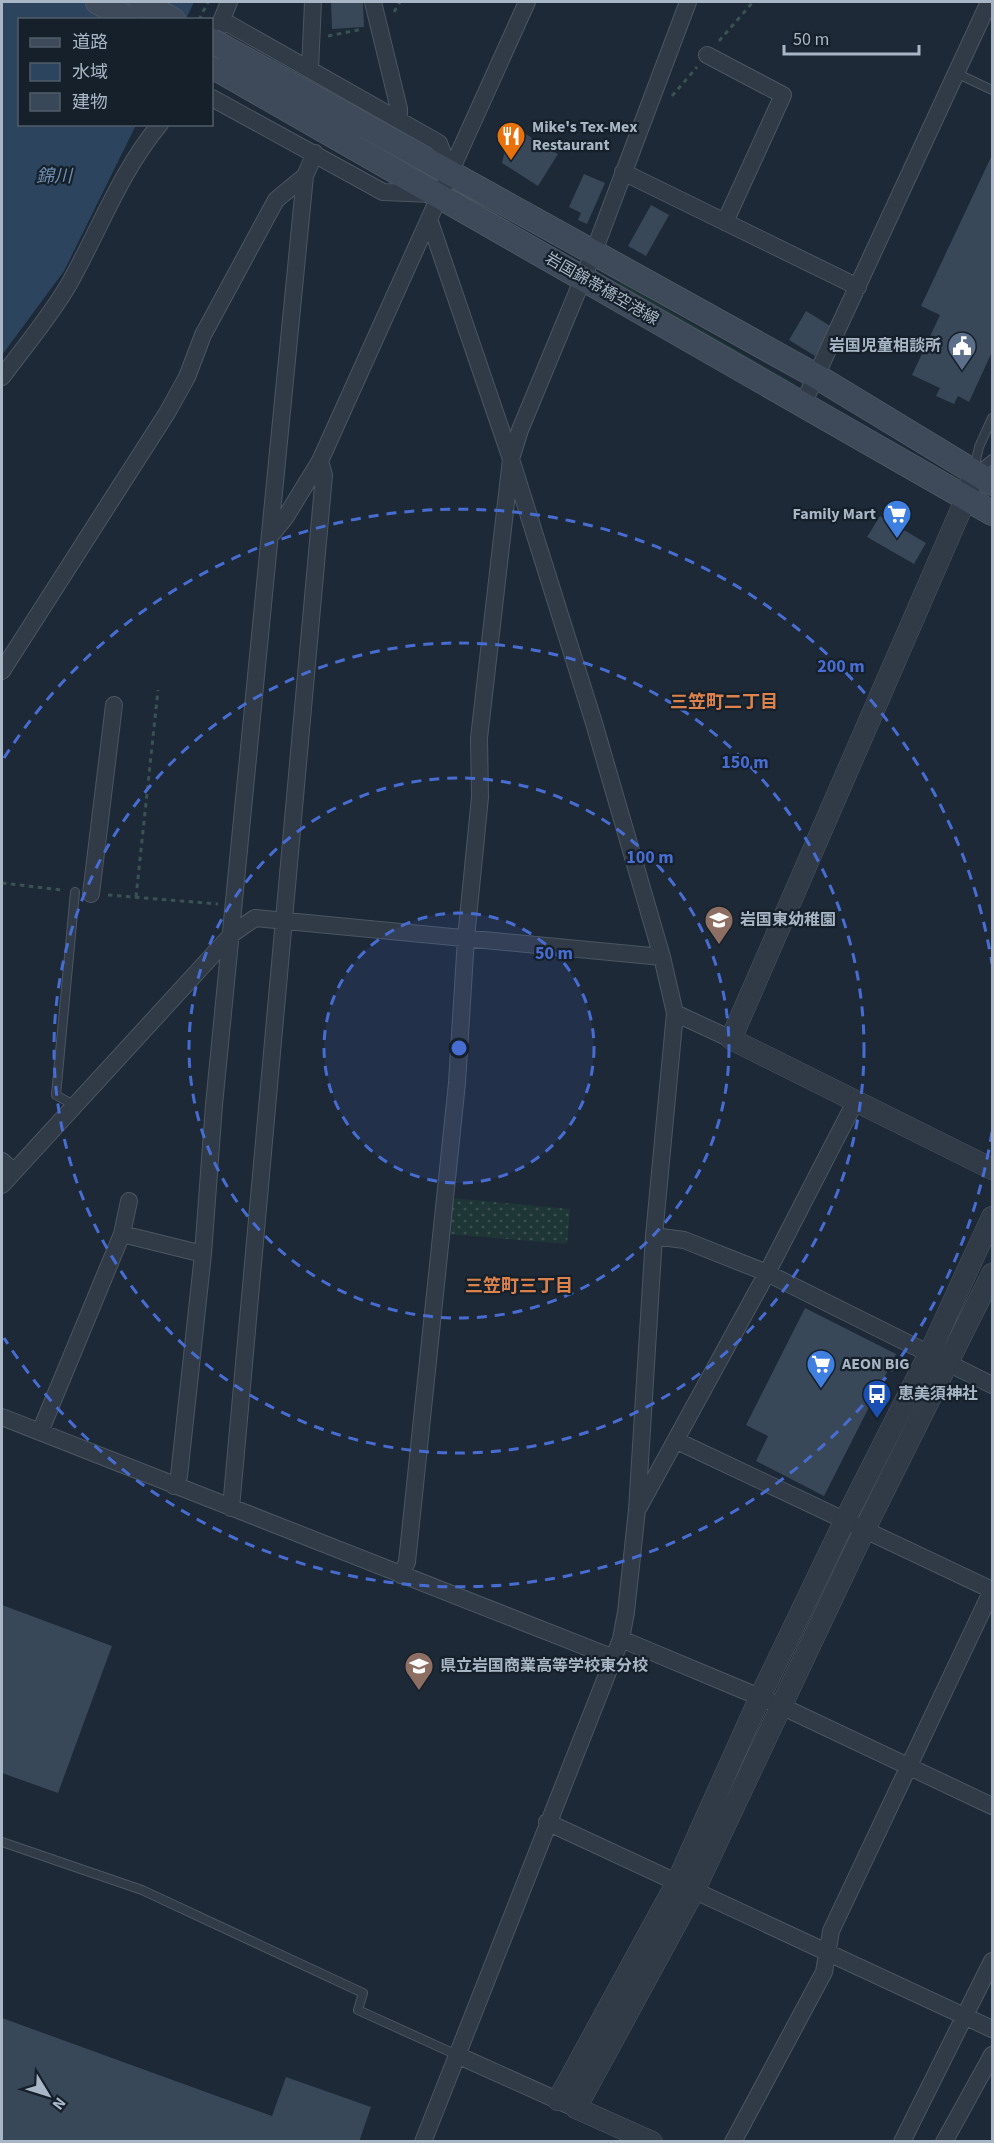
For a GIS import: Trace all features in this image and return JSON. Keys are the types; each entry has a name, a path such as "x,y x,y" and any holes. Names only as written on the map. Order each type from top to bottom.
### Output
{"main road":[{"path":"98,2 126,18"},
{"path":"141,2 169,18"},
{"name":"岩国錦帯橋空港線","path":"216,48 450,172 986,472"},
{"name":"岩国錦帯橋空港線","path":"216,48 440,195 993,513"}],"street":[{"path":"229,2 216,48 310,69 439,144 450,172"},
{"path":"310,69 313,2"},
{"path":"373,2 399,109 399,120"},
{"path":"271,535 285,518 320,460 528,2"},
{"path":"401,1575 407,1562 457,1083 466,938 480,797 479,738 511,459 520,430 593,254 688,2"},
{"path":"803,404 989,2"},
{"path":"707,55 783,95 725,222"},
{"path":"213,99 382,192 440,195"},
{"path":"2,377 68,285 118,187 144,143 158,126"},
{"path":"174,1486 179,1476 203,1254 214,1105 305,176 315,153"},
{"path":"623,172 858,287"},
{"path":"2,671 167,413 187,377 203,335 276,200 305,176"},
{"path":"423,2142 621,1639 637,1510 654,1236 675,1013 662,957 594,723 511,459 429,219"},
{"path":"231,1508 324,475 320,460"},
{"path":"731,1039 966,498 986,472"},
{"path":"83,893 114,705"},
{"path":"2,1185 8,1166 75,1106 232,934 255,918 662,957"},
{"path":"675,1013 993,1169"},
{"path":"637,1510 767,1274 856,1100"},
{"path":"40,1432 122,1234 129,1201"},
{"path":"567,2104 781,1706 865,1529 938,1358 993,1217"},
{"path":"122,1234 203,1254"},
{"path":"654,1236 684,1240 767,1274 993,1385"},
{"path":"685,1886 760,1697 845,1520 938,1358 993,1274"},
{"path":"2,1417 614,1658"},
{"path":"677,1441 992,1590 831,1931 824,1972 733,2142"},
{"path":"621,1639 781,1706 993,1806"},
{"path":"548,1821 993,2029"},
{"path":"902,2142 993,1961"},
{"path":"457,2055 652,2142"},
{"path":"944,2142 993,2055"}],"lane":[{"path":"956,73 993,90"},
{"path":"986,472 979,447 993,418"},
{"path":"75,1106 56,1095 83,893"},
{"path":"2,1842 142,1890 363,1993 357,2010 457,2055"}],"path":[{"path":"200,18 208,2"},
{"path":"136,897 158,690"},
{"path":"2,883 83,893 234,905"}],"green space":[{"path":"622,283 795,384 796,390 617,284"},
{"path":"451,1198 570,1209 567,1244 448,1234"}],"water":[{"name":"錦川","path":"2,2 194,2 186,18 18,18 18,126 136,126 64,271 2,355"}],"building":[{"path":"331,2 363,2 364,27 332,29"},
{"path":"511,125 558,154 538,186 502,163"},
{"path":"992,155 992,352 969,402 958,396 954,404 936,396 940,388 912,375 940,315 921,306"},
{"path":"584,174 605,183 587,224 578,220 581,213 569,207"},
{"path":"651,205 669,215 646,256 628,246"},
{"path":"806,311 832,327 815,356 789,340"},
{"name":"Family Mart","path":"880,516 926,543 914,564 867,537"},
{"name":"AEON BIG","path":"805,1308 896,1354 824,1496 756,1461 768,1436 746,1425"},
{"path":"2,1605 112,1646 58,1793 2,1773"},
{"path":"2,2018 272,2116 286,2077 371,2107 359,2142 2,2142"}],"place":[{"name":"Mike's Tex-Mex Restaurant","path":"511,162"},
{"name":"岩国児童相談所","path":"962,372"},
{"name":"Family Mart","path":"897,540"},
{"name":"岩国東幼稚園","path":"719,946"},
{"name":"AEON BIG","path":"821,1390"},
{"name":"恵美須神社","path":"877,1420"},
{"name":"県立岩国商業高等学校東分校","path":"419,1692"}],"district":[{"name":"三笠町二丁目","path":"724,702"},
{"name":"三笠町三丁目","path":"519,1286"}]}
